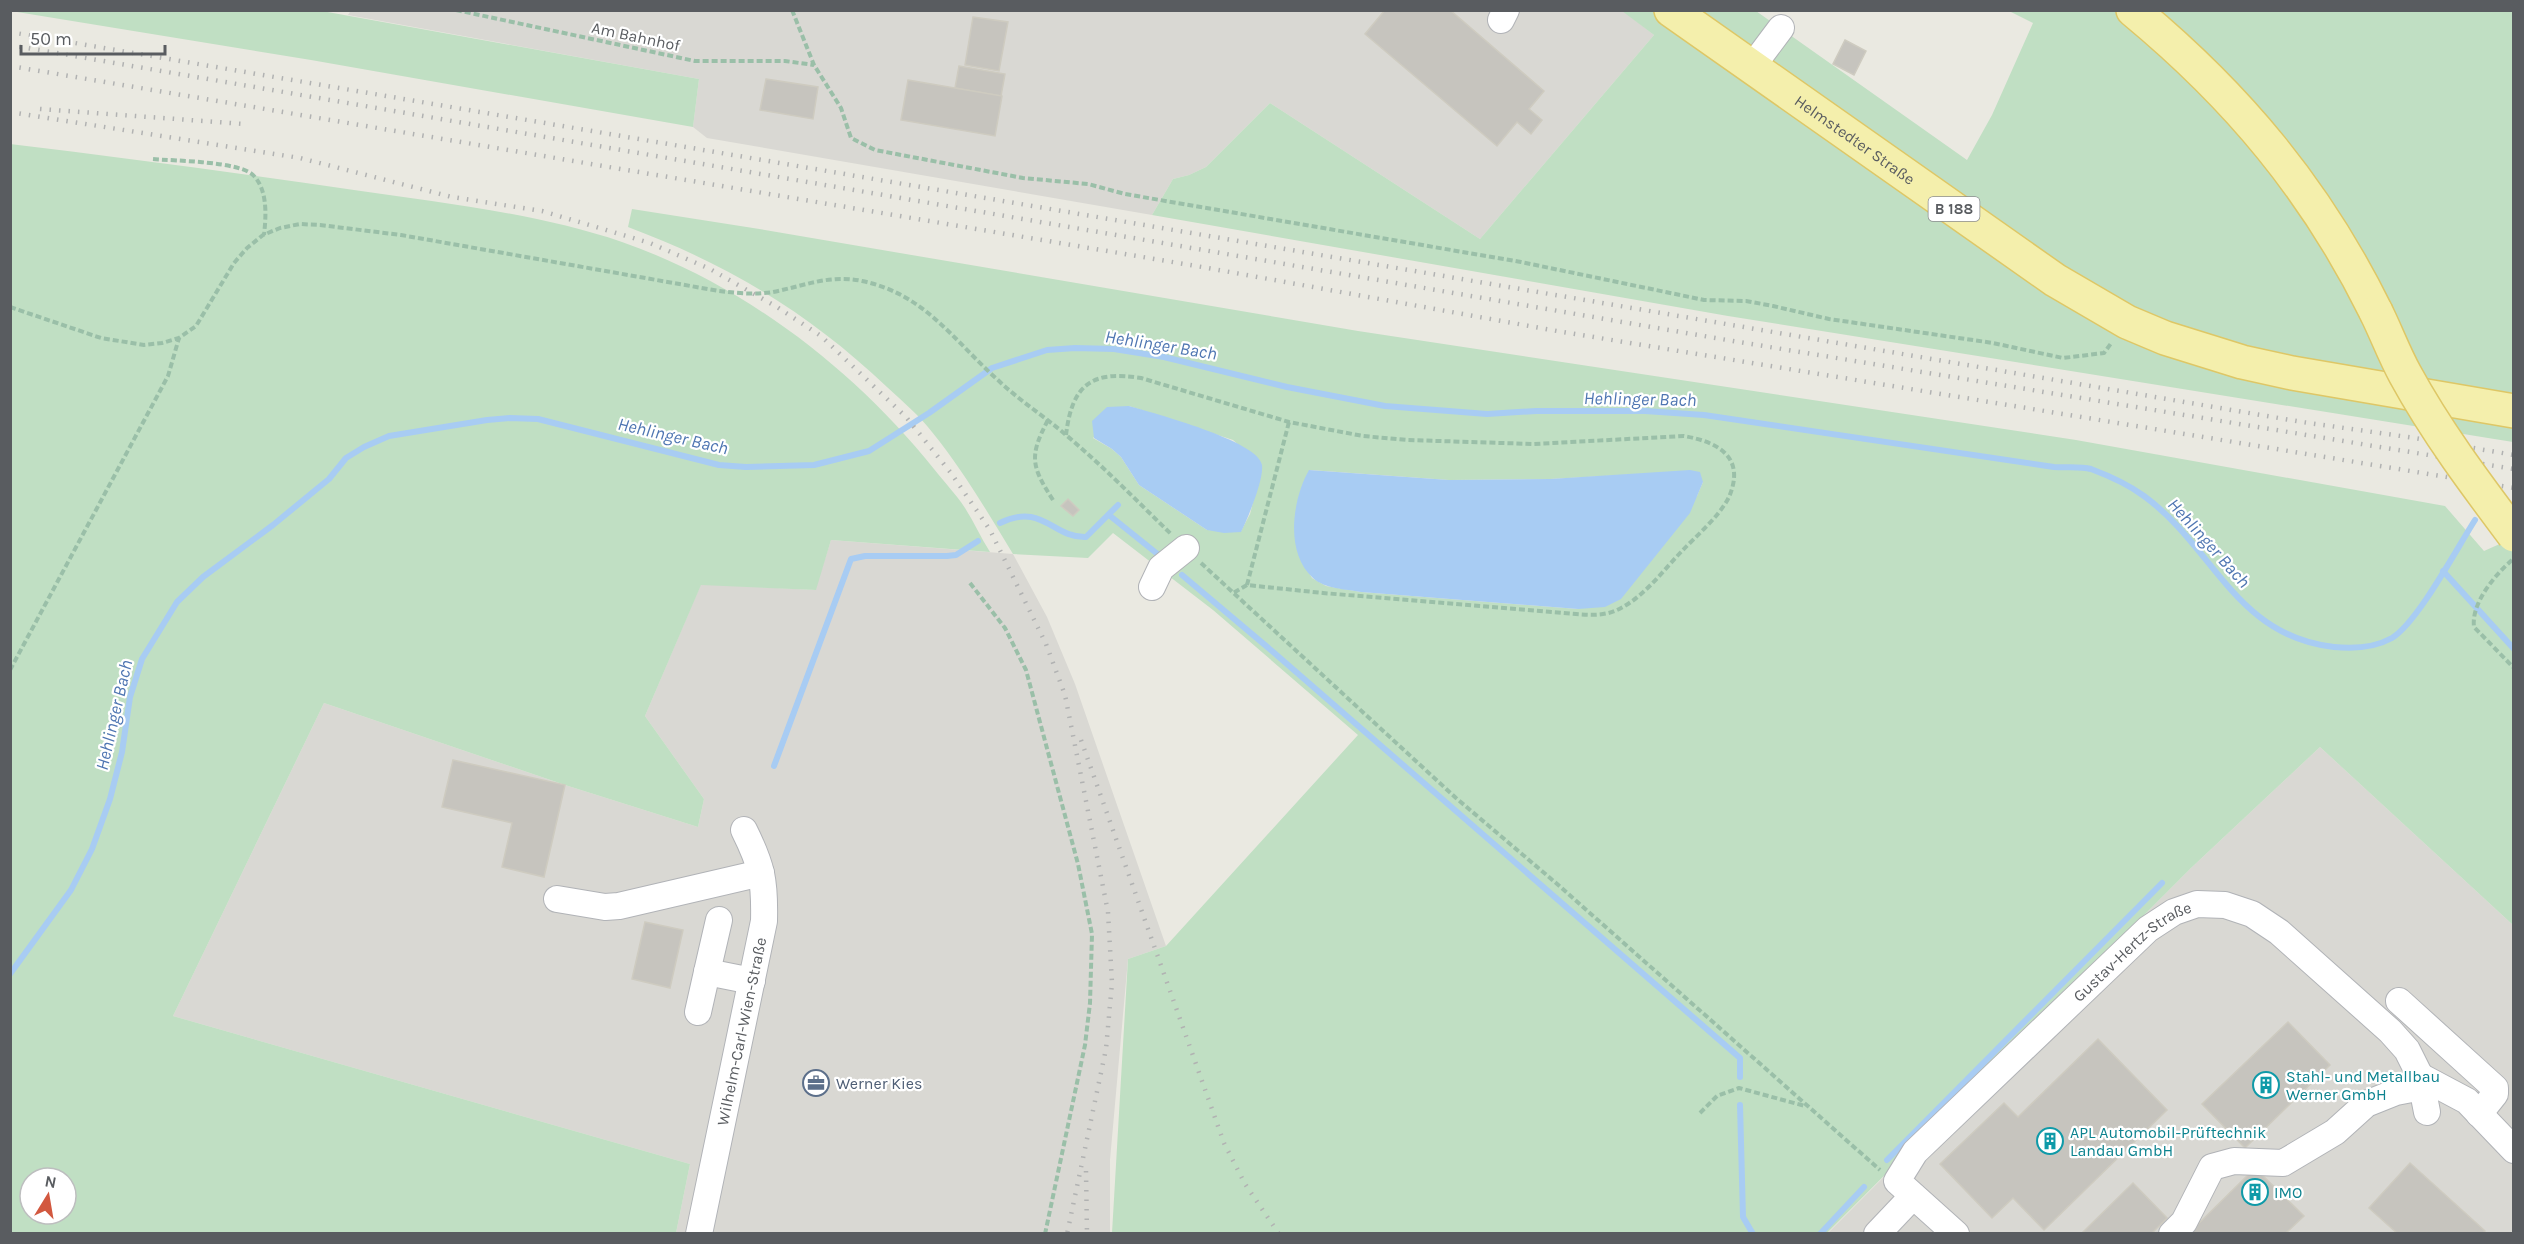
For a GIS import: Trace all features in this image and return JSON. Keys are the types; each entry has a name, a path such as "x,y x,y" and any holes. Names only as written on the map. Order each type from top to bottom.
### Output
{"main road":[{"name":"Helmstedter Straße","path":"1671,10 2055,280 2127,322 2164,338 2233,359 2292,373 2512,411"},
{"path":"2133,10 2215,82 2294,175 2343,251 2376,312 2404,373 2466,471 2511,550"}],"street":[{"path":"1751,68 1781,28"},
{"path":"1152,587 1161,568 1186,548"},
{"name":"Wilhelm-Carl-Wien-Straße","path":"699,1233 764,921 765,887 757,857 744,830"},
{"path":"556,899 605,907 619,906 761,873"},
{"name":"Gustav-Hertz-Straße","path":"1878,1233 1905,1189 1915,1152 2148,930 2174,912 2197,904 2225,905 2252,914 2279,932 2390,1031 2407,1050 2421,1081 2427,1112"},
{"path":"698,1012 719,920"},
{"path":"707,972 752,981"},
{"path":"2399,1001 2495,1088 2495,1094 2479,1114"},
{"path":"2172,1233 2184,1222 2212,1167 2234,1161 2283,1163 2335,1132 2366,1104 2421,1081 2467,1101 2514,1150"},
{"path":"1905,1189 1956,1233"}],"path":[{"path":"413,10 429,10"},
{"name":"Am Bahnhof","path":"456,10 695,61 785,61 814,65"},
{"path":"792,10 814,65 841,108 851,138 875,150 1023,178 1088,184 1125,194 1521,262 1704,300 1746,301 1829,319 1993,343 2063,358 2104,353 2127,322"},
{"path":"153,159 219,164 244,169 254,175 261,187 265,205 263,236"},
{"path":"10,307 101,338 144,345 162,343 179,338 196,327 234,263 263,236 290,226 320,225 412,237 727,292 772,292 811,281 834,278 860,280 887,287 910,298 999,382 1066,435 1456,798 1556,883 1871,1163 1905,1189"},
{"path":"10,670 168,376 179,338"},
{"path":"1066,435 1071,405 1076,395 1088,384 1102,376 1120,375 1141,378 1289,422 1364,436 1407,441 1534,444 1684,436 1719,446 1733,467 1728,497 1716,514 1638,598 1616,611 1597,615 1247,585 1233,592"},
{"path":"1048,420 1035,447 1034,458 1040,480 1053,500"},
{"path":"1247,585 1289,422"},
{"path":"2511,550 2476,609 2473,619 2474,627 2514,668"},
{"path":"969,583 1005,628 1026,669 1078,864 1092,934 1090,1003 1085,1045 1045,1233"},
{"path":"1700,1113 1717,1096 1739,1088 1806,1106"}],"shaded area":[{"path":"351,10 1622,10 1654,35 1480,239 1270,103 1206,167 1173,179 1152,215 707,138 693,127 699,79 348,15"},
{"path":"831,540 1013,554 1047,617 1075,684 1166,946 1128,959 1110,1160 1110,1233 676,1233 690,1164 173,1016 324,703 565,785 698,827 704,799 645,716 701,584 815,590"},
{"path":"2320,747 2513,925 2513,1233 1827,1234 2191,868"}],"green space":[{"path":"11,11 322,11 699,79 693,127 311,60"},
{"path":"1622,11 1756,11 1967,160 1992,115 2033,23 2009,11 2513,11 2513,442 1728,316 1152,215 1173,179 1206,167 1270,103 1480,239 1654,35"},
{"path":"10,144 455,205 556,223 622,242 711,281 753,306 832,364 903,432 968,513 990,552 831,540 816,590 701,585 645,716 704,799 698,827 565,785 324,703 173,1016 690,1164 676,1233 11,1233"},
{"path":"632,209 1358,331 2076,440 2445,506 2484,551 2513,538 2513,925 2320,747 2191,868 1827,1233 1112,1233 1128,959 1166,946 1358,735 1213,610 1113,533 1088,558 1013,554 965,476 932,432 910,408 858,360 797,314 734,275 628,227","holes":["1129,406 1233,440 1262,466 1250,514 1241,531 1207,530 1139,485 1121,457 1093,438","1310,470 1449,480 1550,479 1660,473 1703,482 1697,496 1578,609 1361,592 1326,586 1312,578 1298,553"]}],"water":[{"path":"1129,406 1203,429 1243,447 1256,456 1262,465 1261,479 1241,532 1224,533 1207,530 1139,485 1121,457 1094,438 1092,421 1107,407"},
{"path":"1309,470 1449,480 1550,479 1690,470 1700,472 1703,482 1690,513 1621,599 1605,607 1578,609 1361,592 1318,582 1304,567 1295,540 1294,525 1299,495"}],"building":[{"path":"1385,10 1450,10 1544,91 1529,109 1542,120 1531,134 1517,122 1497,146 1365,34"},
{"path":"973,17 1008,22 999,71 965,65"},
{"path":"1845,40 1866,51 1854,75 1833,64"},
{"path":"959,66 1005,74 1001,96 955,88"},
{"path":"766,79 818,87 813,119 760,110"},
{"path":"908,80 1002,96 995,136 901,120"},
{"path":"1068,499 1079,510 1073,516 1061,506"},
{"path":"453,760 565,785 544,877 502,867 512,823 442,807"},
{"path":"645,922 683,930 670,988 632,979"},
{"name":"Stahl- und Metallbau Werner GmbH","path":"2288,1022 2330,1065 2245,1148 2202,1104"},
{"name":"APL Automobil-Prüftechnik Landau GmbH","path":"2098,1039 2167,1110 2044,1230 2013,1198 1992,1218 1940,1164 2004,1103 2018,1117"},
{"path":"2410,1163 2485,1231 2482,1234 2398,1234 2369,1208"},
{"name":"IMO","path":"2255,1168 2304,1216 2285,1234 2188,1234"},
{"path":"2133,1183 2167,1218 2151,1234 2081,1234"}],"waterway":[{"name":"Hehlinger Bach","path":"10,974 71,890 92,849 110,799 122,752 130,697 142,659 177,602 203,577 273,525 329,479 346,458 389,436 487,420 538,419 719,465 746,467 814,465 869,451 929,413 992,368 1047,350 1114,349 1164,357 1287,387 1385,406 1487,414 1536,411 1645,411 1704,415 2054,467 2091,469 2144,496 2168,517 2228,587 2272,626 2300,639 2341,648 2378,644 2392,638 2402,629 2425,601 2475,520"},
{"path":"1000,523 1027,516 1037,518 1074,536 1086,537 1118,505"},
{"path":"1109,515 1160,556"},
{"path":"774,766 851,559 865,556 956,555 978,541"},
{"path":"2443,571 2514,649"},
{"path":"1182,575 1740,1058 1740,1077"},
{"path":"1887,1160 2162,883"},
{"path":"1740,1105 1743,1217 1753,1234"},
{"path":"1820,1234 1864,1187"}],"railway":[{"path":"10,32 2302,422 2514,455"},
{"path":"10,45 1733,341 2514,469"},
{"path":"10,66 1202,267 1557,331 2514,488"},
{"path":"40,109 244,124"},
{"path":"10,112 300,158 452,197 542,211 650,243 710,269 777,307 821,336 906,417 951,473 990,530 1046,644 1065,695 1108,912 1112,983 1106,1049 1067,1234"},
{"path":"1081,740 1224,1143 1245,1184 1279,1234"},
{"path":"1086,1171 1087,1234"}],"place":[{"name":"Werner Kies","path":"816,1083"},
{"name":"Stahl- und Metallbau Werner GmbH","path":"2266,1085"},
{"name":"APL Automobil-Prüftechnik Landau GmbH","path":"2050,1141"},
{"name":"IMO","path":"2255,1192"}]}
